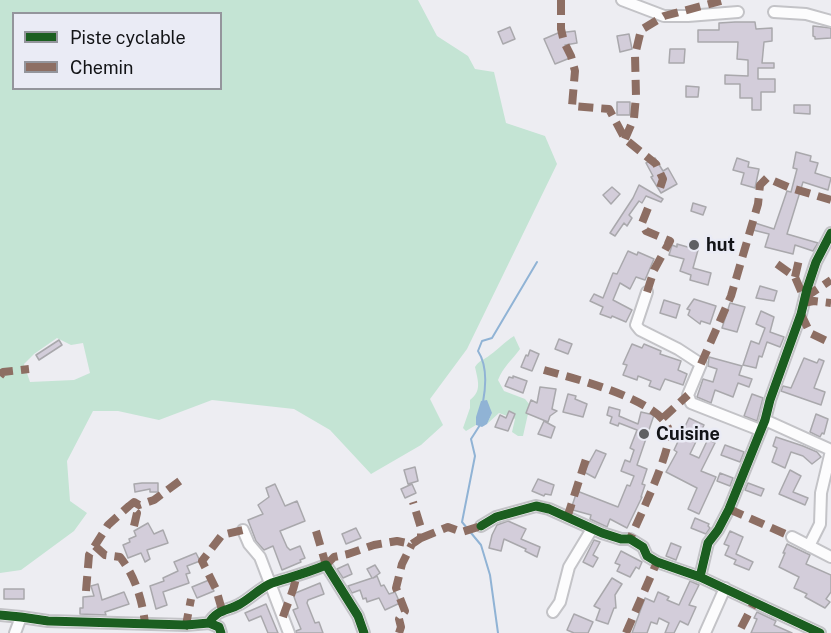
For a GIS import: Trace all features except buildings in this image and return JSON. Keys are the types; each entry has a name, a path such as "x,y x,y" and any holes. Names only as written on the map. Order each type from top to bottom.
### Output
{"street":[{"path":"622,0 664,16 738,12"},
{"path":"774,12 806,14 831,21"},
{"path":"700,577 708,543 729,509 763,425 801,314 810,280 831,233"},
{"path":"647,292 636,324 640,330 678,349 701,364 688,395 692,403 763,425 831,451 821,493 820,524 809,546"},
{"path":"481,526 496,517 536,506 549,509 592,529 621,539 630,539 643,547 647,556 657,562 700,577 820,633"},
{"path":"553,612 560,602 569,567 592,529"},
{"path":"243,530 249,544 260,557 289,633"},
{"path":"792,537 831,556"},
{"path":"209,623 222,610 238,605 270,584 303,575 326,565 358,616 364,633"},
{"path":"705,633 725,588"},
{"path":"0,615 21,616 81,628 155,628 209,623 219,627 221,633"},
{"path":"15,633 21,616"}],"green space":[{"path":"0,0 418,0 437,36 468,56 475,69 494,72 506,123 545,136 557,164 467,349 430,399 443,425 421,445 371,474 330,430 294,409 212,400 159,420 118,411 93,411 67,461 70,501 87,513 74,531 21,570 0,573","holes":["57,338 71,345 83,343 90,373 74,380 30,382 24,364 34,354"]},
{"path":"514,336 520,349 505,367 498,380 504,391 525,399 530,405 523,436 512,432 515,419 499,413 487,424 492,413 476,417 476,425 466,431 463,428 470,408 470,400 478,389 475,367"}],"water":[{"path":"487,400 492,413 487,424 482,427 476,425 476,417 481,401"}],"waterway":[{"path":"483,402 485,376 478,351 482,341 492,338 537,262"},
{"path":"480,425 471,439 475,456 462,522 481,545 490,575 498,633"}],"marked path":[{"path":"561,0 561,29 575,71 572,106 609,109 625,139 656,164 663,179 660,188"},
{"path":"625,139 634,118 635,55 641,30 664,16 721,1"},
{"path":"701,364 731,296 758,204 760,185 767,178 831,200"},
{"path":"647,292 654,270 670,241 646,231 642,223 650,203"},
{"path":"795,277 800,255"},
{"path":"777,264 795,277 804,298 831,280"},
{"path":"803,303 814,301 831,303"},
{"path":"801,314 810,333 831,343"},
{"path":"0,376 3,372 29,369"},
{"path":"544,370 634,400 663,420 669,431 669,440 660,468 630,539"},
{"path":"663,418 688,395"},
{"path":"567,518 586,459"},
{"path":"134,526 137,513 129,506 134,502 139,505 154,500 181,480"},
{"path":"326,565 334,557 374,545 397,541 412,544 421,538 421,528 413,502"},
{"path":"86,591 89,555 108,525 129,506"},
{"path":"729,509 792,537"},
{"path":"421,538 448,527 462,532 481,526"},
{"path":"222,610 216,589 202,561 222,535 243,530"},
{"path":"316,531 326,565"},
{"path":"399,633 401,627 399,619 405,611 396,588 402,564 412,544"},
{"path":"95,546 105,555 120,557 125,564 137,588 145,623"},
{"path":"626,633 657,562"},
{"path":"283,617 296,577"},
{"path":"184,628 191,599"},
{"path":"741,628 754,603"}],"cycle path":[{"path":"820,633 700,577 708,543 729,509 765,420 816,262 831,233"},
{"path":"481,526 496,517 536,506 549,509 602,533 621,539 630,539 643,547 647,556 657,562 700,577"},
{"path":"209,623 219,613 240,604 272,583 326,565 358,616 364,633"},
{"path":"0,615 48,621 186,625 209,623 219,627 221,633"}],"place":[{"name":"hut","path":"694,245"},
{"name":"Cuisine","path":"644,434"}]}
